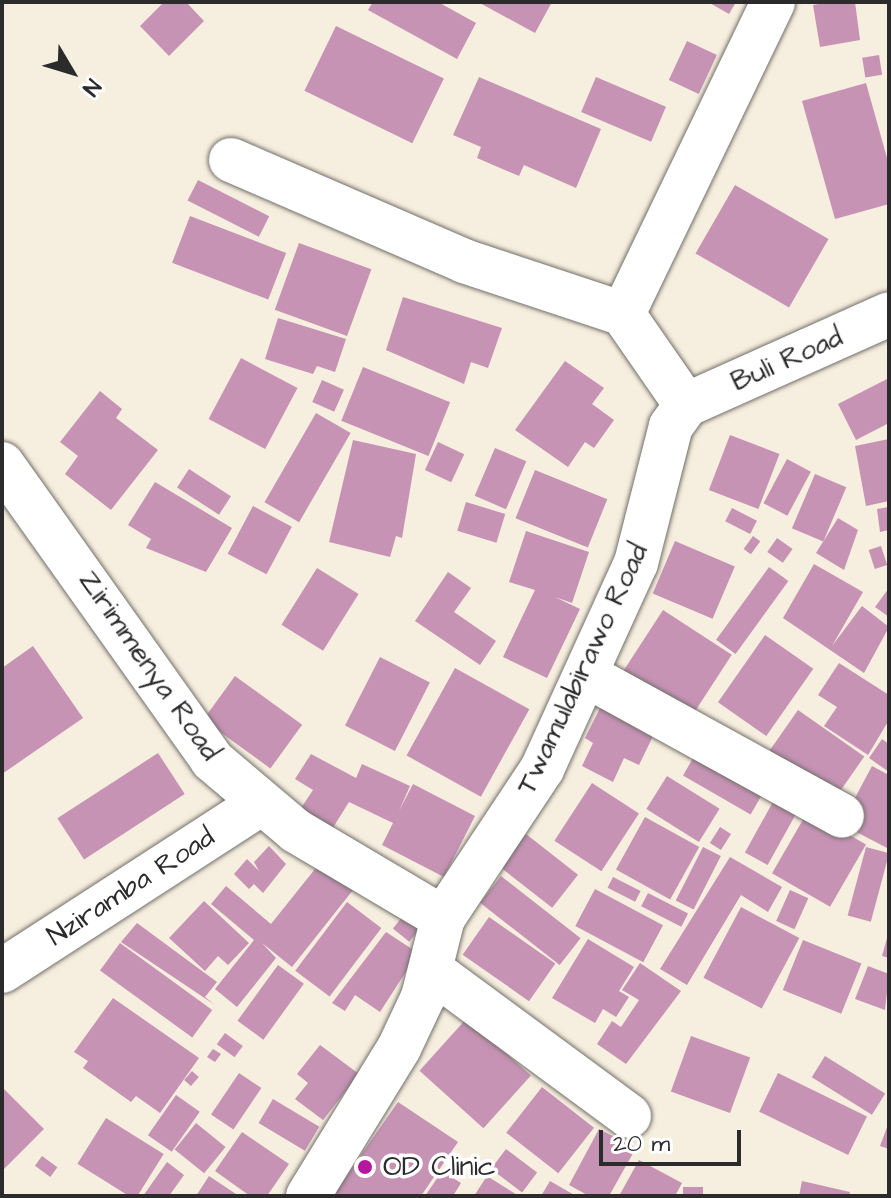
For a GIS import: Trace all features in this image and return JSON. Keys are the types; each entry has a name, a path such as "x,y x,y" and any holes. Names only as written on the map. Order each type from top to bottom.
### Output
{"street":[{"path":"623,314 773,2"},
{"path":"231,160 464,261 623,314 686,405"},
{"name":"Buli Road","path":"686,405 889,314"},
{"name":"Twamulabirawo Road","path":"308,1196 399,1048 431,970 443,918 508,828 586,675 636,563 671,426 686,405"},
{"name":"Zirimmenya Road","path":"2,464 119,622 194,742 260,804 443,918"},
{"path":"586,675 842,816"},
{"name":"Nziramba Road","path":"2,971 260,804"},
{"path":"431,970 629,1116"}],"building":[{"path":"164,2 186,2 204,21 169,56 140,26"},
{"path":"373,2 438,2 476,23 457,59 368,10"},
{"path":"478,2 552,2 535,33"},
{"path":"708,2 736,2 729,14"},
{"path":"855,2 860,40 820,47 813,5"},
{"path":"336,26 444,79 412,143 304,91"},
{"path":"687,41 717,55 699,94 669,80"},
{"path":"879,55 882,75 865,77 862,58"},
{"path":"479,77 601,129 576,188 524,165 519,176 477,158 481,147 453,135"},
{"path":"596,77 666,107 651,142 581,112"},
{"path":"866,83 889,165 889,204 835,219 802,101"},
{"path":"198,180 269,216 259,237 188,200"},
{"path":"735,185 829,239 789,307 696,253"},
{"path":"190,216 286,253 268,300 172,263"},
{"path":"299,243 371,269 347,336 275,310"},
{"path":"403,297 502,328 488,368 471,362 464,384 386,350"},
{"path":"278,318 346,339 335,372 317,366 313,374 265,359"},
{"path":"241,358 298,388 265,449 209,419"},
{"path":"565,361 604,388 592,404 614,420 594,448 585,442 568,467 515,430"},
{"path":"363,367 450,402 428,456 341,421"},
{"path":"889,378 889,423 856,440 838,404"},
{"path":"322,380 344,390 334,412 312,402"},
{"path":"100,391 122,409 116,418 158,450 111,510 65,474 78,456 60,442"},
{"path":"316,413 351,433 299,522 264,502"},
{"path":"730,435 779,454 758,509 709,490"},
{"path":"889,439 889,501 866,506 855,446"},
{"path":"353,440 416,454 402,538 396,536 390,557 329,542"},
{"path":"438,442 464,454 451,482 425,470"},
{"path":"495,448 526,461 506,509 475,496"},
{"path":"787,459 811,472 787,516 764,503"},
{"path":"189,469 231,496 219,515 177,487"},
{"path":"535,470 607,499 588,547 516,518"},
{"path":"815,474 846,487 823,542 792,528"},
{"path":"155,482 232,528 206,572 146,548 151,539 128,525"},
{"path":"466,502 505,514 496,543 457,531"},
{"path":"253,506 292,527 266,574 228,554"},
{"path":"889,507 889,530 880,532 877,509"},
{"path":"732,508 757,521 750,534 725,521"},
{"path":"838,518 858,530 844,570 816,553"},
{"path":"526,531 589,552 572,603 555,597 580,609 547,678 503,657 535,590 509,582"},
{"path":"753,536 760,541 751,554 744,549"},
{"path":"777,538 793,549 783,563 767,552"},
{"path":"675,541 735,566 713,619 653,593"},
{"path":"881,546 887,565 875,569 869,550"},
{"path":"814,564 863,592 832,646 862,606 889,627 864,673 783,618"},
{"path":"769,567 788,581 736,654 716,640"},
{"path":"317,568 359,594 323,651 281,625"},
{"path":"448,572 471,588 454,612 496,641 480,665 415,621"},
{"path":"889,588 889,617 875,607"},
{"path":"663,610 732,655 690,719 621,675"},
{"path":"765,635 813,669 766,736 718,702"},
{"path":"33,646 83,718 2,774 2,668"},
{"path":"380,657 430,682 395,751 345,726"},
{"path":"839,663 889,695 889,720 868,755 824,726 837,707 818,695"},
{"path":"455,668 529,709 481,797 407,755"},
{"path":"235,676 302,725 270,768 203,720"},
{"path":"604,700 658,726 639,765 624,758 613,782 582,766 593,743 585,738"},
{"path":"798,710 864,756 836,797 769,751"},
{"path":"882,739 889,744 889,772 869,758"},
{"path":"700,746 768,785 751,814 683,775"},
{"path":"158,753 185,794 84,859 57,818"},
{"path":"311,754 356,778 362,764 410,786 399,811 413,784 475,816 444,877 382,845 393,823 349,802 329,834 297,814 313,790 295,779"},
{"path":"872,766 889,775 889,849 841,824"},
{"path":"667,776 720,809 699,842 646,809"},
{"path":"592,783 639,813 601,871 554,841"},
{"path":"774,800 797,813 768,865 745,852"},
{"path":"808,811 866,844 830,907 772,873"},
{"path":"645,817 699,847 670,900 616,869"},
{"path":"720,827 731,834 721,850 710,843"},
{"path":"526,834 578,875 552,908 500,867"},
{"path":"269,846 286,864 263,893 254,884 249,889 234,874 247,859 259,871 254,862"},
{"path":"703,847 721,856 694,910 676,900"},
{"path":"866,847 889,853 871,922 848,916"},
{"path":"730,857 782,887 768,912 741,895 687,985 660,969"},
{"path":"323,859 357,885 292,967 262,943 276,958 237,1007 215,989 254,940 211,904 226,886 271,924"},
{"path":"501,876 581,938 560,965 480,903"},
{"path":"613,877 641,891 635,902 608,888"},
{"path":"595,889 663,925 643,962 575,926"},
{"path":"790,890 808,898 794,929 776,921"},
{"path":"648,893 688,913 681,927 641,906"},
{"path":"204,901 249,943 228,965 218,956 205,971 169,938"},
{"path":"347,902 381,928 330,997 295,971"},
{"path":"741,907 799,938 762,1009 703,978"},
{"path":"403,916 419,929 409,942 393,928"},
{"path":"489,917 555,963 529,1001 463,955"},
{"path":"137,923 217,982 205,997 215,1005 121,942"},
{"path":"889,931 889,958 882,956"},
{"path":"386,932 418,953 380,1012 355,995 345,1011 332,1003"},
{"path":"588,939 634,967 619,991 629,997 616,1017 603,1009 595,1023 552,998"},
{"path":"803,940 861,964 841,1014 783,990"},
{"path":"120,943 212,1010 192,1038 100,971"},
{"path":"640,963 681,991 626,1064 597,1044 612,1021 621,1027 639,1000 622,990"},
{"path":"278,965 304,984 263,1040 237,1021"},
{"path":"868,966 889,974 885,1010 855,999"},
{"path":"113,998 199,1058 160,1113 136,1096 131,1102 83,1068 88,1061 74,1052"},
{"path":"467,1018 531,1076 483,1128 419,1071"},
{"path":"225,1033 243,1046 235,1057 217,1044"},
{"path":"691,1036 750,1058 730,1113 671,1091"},
{"path":"320,1045 359,1074 323,1120 295,1099 308,1083 297,1074"},
{"path":"213,1049 221,1054 215,1062 207,1057"},
{"path":"825,1056 885,1094 872,1115 812,1077"},
{"path":"192,1071 199,1077 191,1086 184,1080"},
{"path":"239,1073 261,1088 233,1130 211,1114"},
{"path":"778,1073 867,1116 848,1155 759,1112"},
{"path":"2,1087 44,1129 2,1171"},
{"path":"542,1087 594,1128 558,1173 506,1133"},
{"path":"176,1095 200,1112 172,1152 148,1135"},
{"path":"273,1099 319,1127 305,1151 259,1123"},
{"path":"398,1102 458,1142 421,1196 340,1196 335,1192"},
{"path":"106,1118 164,1154 137,1196 129,1196 77,1164"},
{"path":"889,1122 889,1149 880,1146"},
{"path":"196,1123 226,1147 204,1173 175,1149"},
{"path":"599,1129 636,1148 609,1196 589,1196 569,1185"},
{"path":"242,1132 289,1164 267,1196 250,1196 215,1171"},
{"path":"506,1149 537,1172 522,1192 491,1169"},
{"path":"42,1156 57,1167 50,1177 35,1166"},
{"path":"639,1160 682,1183 675,1196 619,1196"},
{"path":"167,1162 184,1175 169,1196 143,1196"},
{"path":"442,1171 461,1183 453,1196 425,1196"},
{"path":"209,1176 239,1196 196,1196"},
{"path":"487,1176 519,1196 474,1196"},
{"path":"550,1181 576,1196 541,1196"},
{"path":"802,1181 850,1192 849,1196 799,1196"},
{"path":"683,1187 703,1187 703,1196 683,1196"}],"place":[{"name":"OD Clinic","path":"365,1167"}]}
